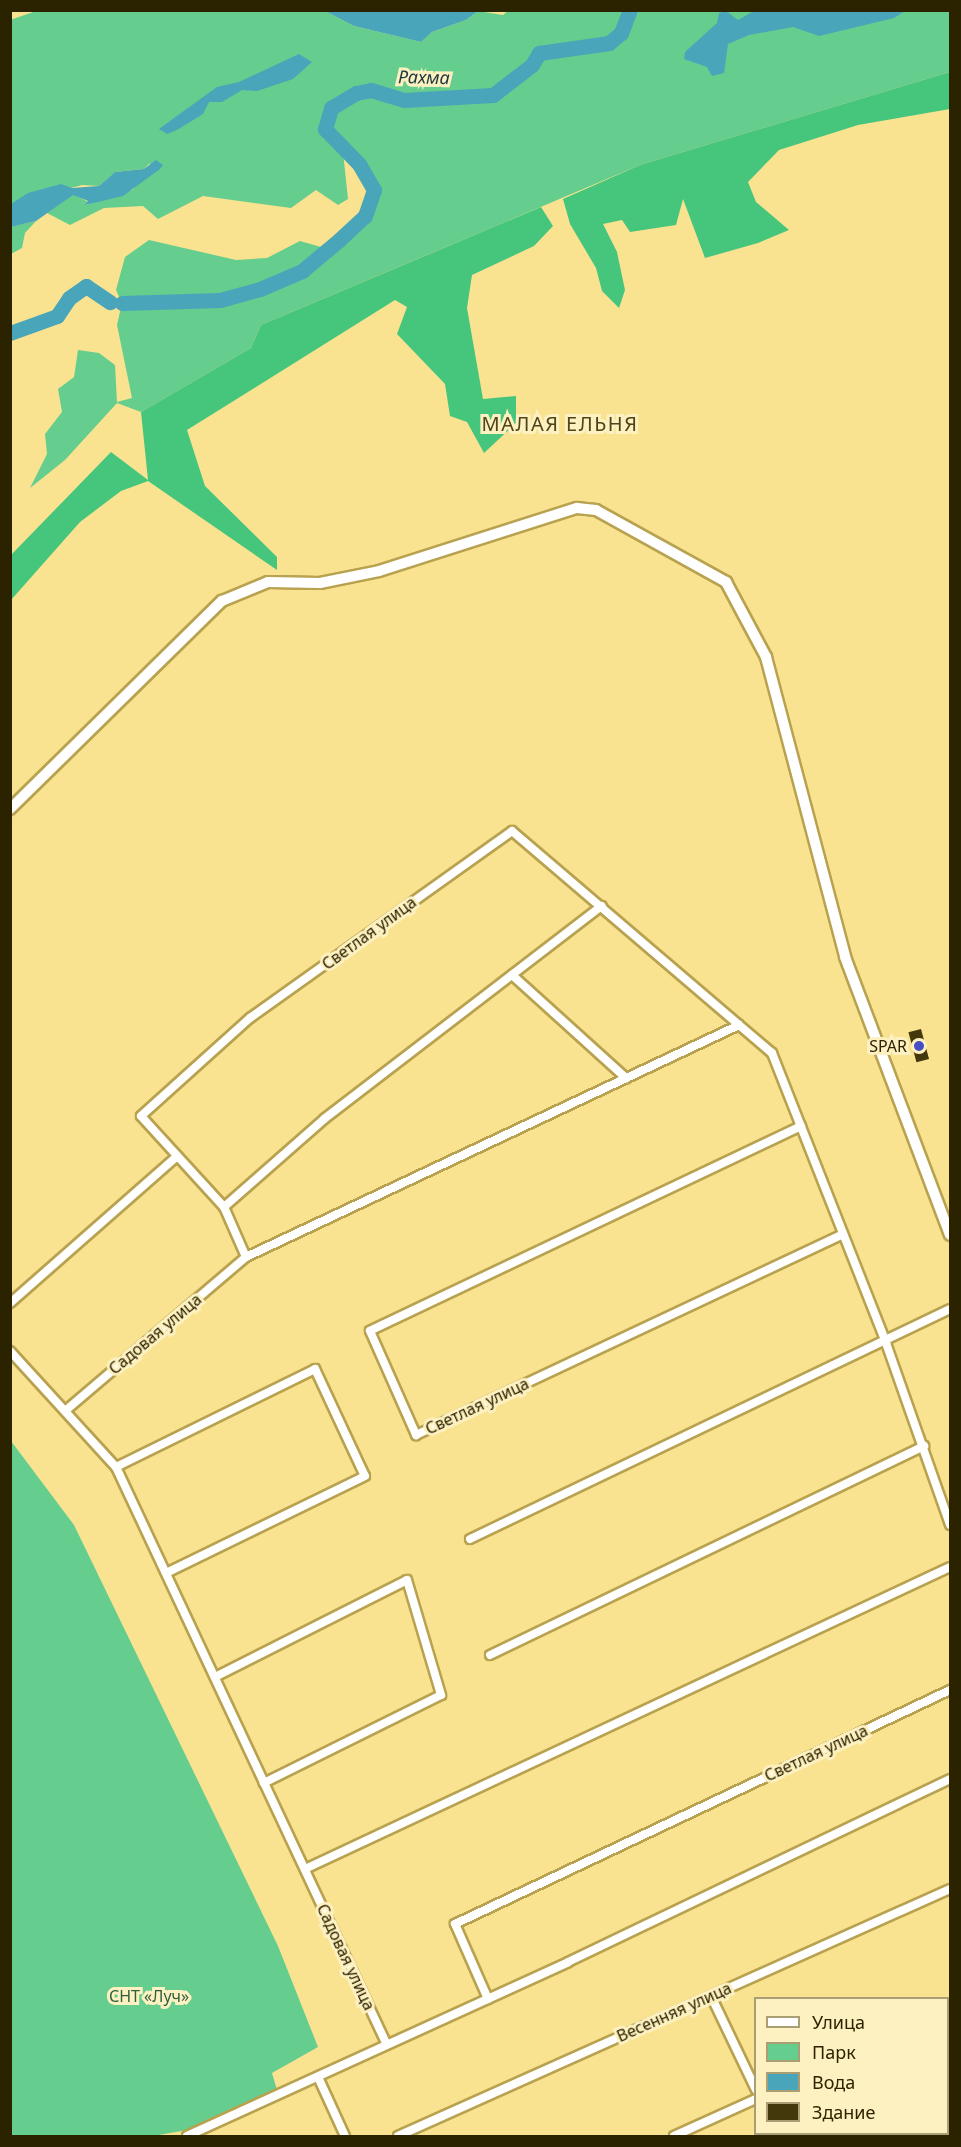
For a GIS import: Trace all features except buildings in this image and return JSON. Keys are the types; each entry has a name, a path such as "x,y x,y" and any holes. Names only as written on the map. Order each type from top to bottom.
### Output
{"street":[{"path":"10,809 222,601 268,582 320,583 379,571 577,508 596,510 726,582 766,657 845,957 951,1235"},
{"name":"Светлая улица","path":"176,1156 141,1116 250,1018 512,831 772,1053 886,1343 951,1524"},
{"path":"224,1207 324,1119 602,906"},
{"path":"512,975 626,1078"},
{"path":"10,1303 176,1156 224,1207 246,1257 739,1025"},
{"name":"Светлая улица","path":"801,1126 370,1331 416,1435 843,1234"},
{"name":"Садовая улица","path":"65,1411 246,1257"},
{"path":"470,1539 886,1343 951,1309"},
{"name":"Садовая улица","path":"10,1351 116,1467 387,2045"},
{"path":"116,1467 315,1369 365,1476 166,1574"},
{"path":"490,1655 924,1446"},
{"path":"304,1869 951,1567"},
{"path":"215,1677 407,1580 441,1695 264,1783"},
{"name":"Светлая улица","path":"488,1999 455,1924 951,1690"},
{"path":"186,2136 488,1999 951,1779"},
{"name":"Весенняя улица","path":"399,2136 951,1889"},
{"path":"711,1996 754,2086"},
{"path":"318,2077 345,2136"},
{"path":"674,2136 754,2100"}],"green space":[{"path":"39,10 325,11 354,26 421,42 432,32 466,20 478,11 503,15 509,10 950,11 950,72 640,165 261,325 251,348 141,412 117,403 65,460 30,488 47,454 45,434 62,412 58,389 74,377 78,350 99,353 115,365 117,402 132,398 117,325 122,303 116,290 125,257 149,240 236,260 267,258 300,241 328,249 365,216 374,190 359,164 343,152 348,199 338,205 316,190 291,208 203,196 158,219 143,206 104,208 70,225 47,213 73,194 88,202 86,205 132,190 147,176 150,163 144,169 115,172 99,186 82,185 11,204 10,20"},
{"path":"950,72 950,109 858,125 779,150 748,182 756,202 789,230 758,243 705,258 683,199 676,225 630,232 622,220 603,224 617,252 625,290 619,308 602,291 596,268 570,224 563,199 640,165"},
{"path":"541,207 553,226 534,246 472,275 467,308 483,399 516,396 516,423 484,453 467,422 450,416 445,384 397,334 407,307 395,300 187,430 205,486 277,557 277,570 148,481 121,491 80,522 11,600 11,555 111,452 148,480 141,412 251,348 261,325"},
{"path":"36,221 25,233 22,248 11,254 10,227"},
{"name":"СНТ «Луч»","path":"11,1441 74,1525 278,1946 318,2047 272,2073 277,2090 187,2130 153,2136 11,2136"}],"water":[{"path":"325,11 478,11 466,20 432,32 421,42 354,26"},
{"path":"726,11 738,20 754,11 905,11 894,18 819,36 793,27 749,35 728,44 724,73 712,76 707,67 684,59 685,52 717,23 719,13"},
{"path":"299,54 312,62 293,79 257,91 242,90 222,102 209,102 203,114 177,130 167,134 159,129 217,87 239,82"},
{"path":"156,160 163,165 160,169 123,196 85,205 88,201 73,195 36,221 11,227 11,204 28,193 61,184 72,188 99,186 115,172 144,169"}],"waterway":[{"name":"Рахма","path":"122,303 220,300 260,289 302,271 339,240 365,216 374,190 359,164 325,129 331,108 356,93 371,90 404,100 493,95 532,65 539,53 609,43 621,33 630,10"},
{"name":"Рахма","path":"10,333 57,316 69,298 86,286 110,302"}],"place":[{"name":"SPAR","path":"919,1046"}],"district":[{"name":"МАЛАЯ ЕЛЬНЯ","path":"560,423"}]}
